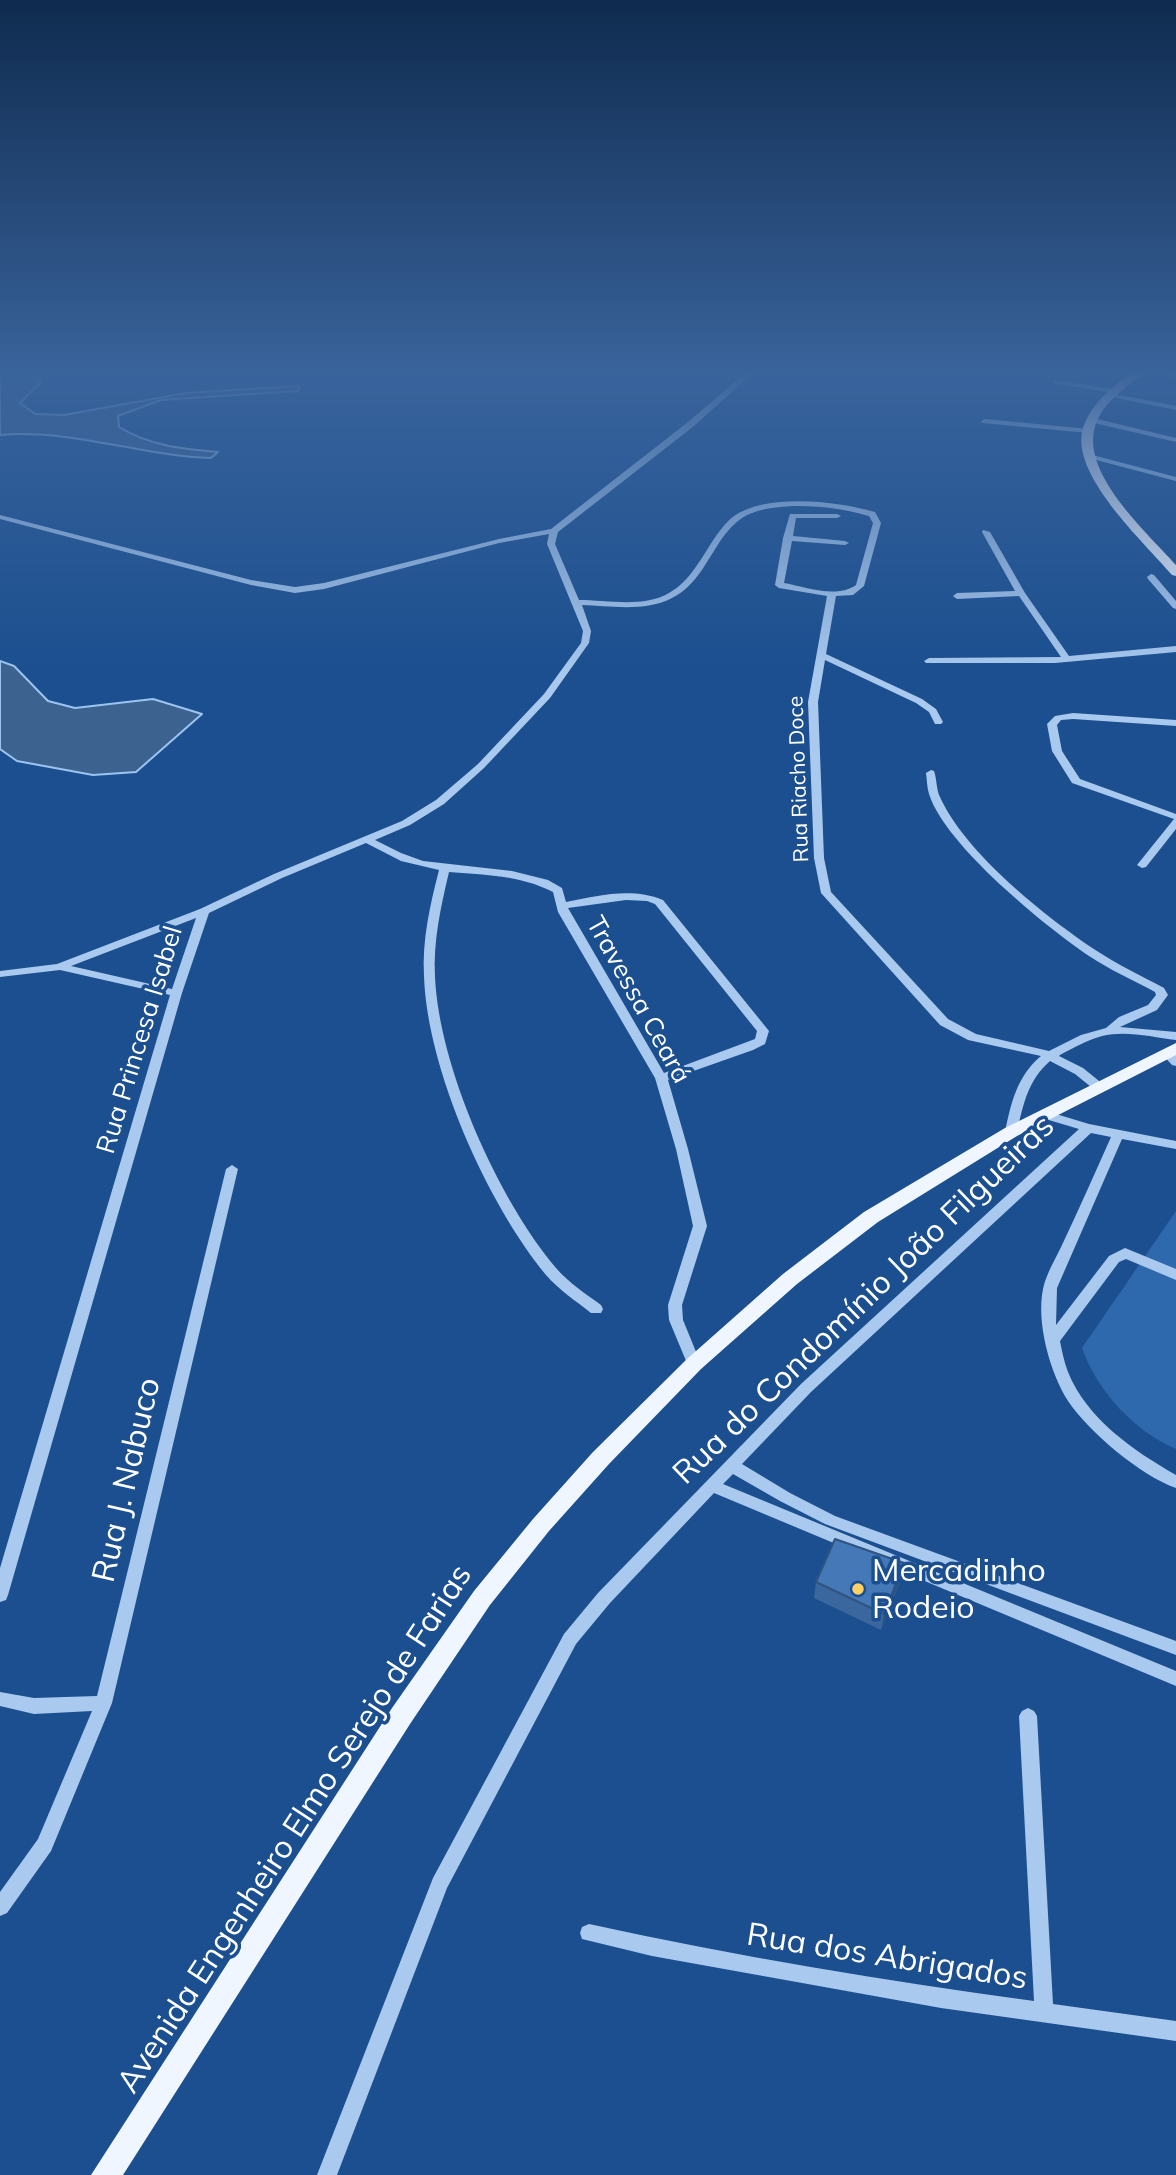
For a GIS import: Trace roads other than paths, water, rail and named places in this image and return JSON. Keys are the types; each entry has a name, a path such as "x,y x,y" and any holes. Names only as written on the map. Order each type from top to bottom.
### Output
{"main road":[{"path":"1097,472 1106,489 1176,572"},
{"name":"Avenida Engenheiro Elmo Serejo de Farias","path":"106,2175 401,1716 482,1598 541,1524 601,1458 695,1364 790,1279 871,1217 1011,1132 1174,1050"}],"street":[{"path":"0,517 251,582 295,590 324,586 499,541 554,531 630,472"},
{"path":"1148,472 1176,479"},
{"path":"575,603 643,602 673,596 735,518 760,508 790,503 865,511 872,514 877,523 863,580 857,590 832,594 779,585 793,516 842,516 865,511"},
{"name":"Rua Princesa Isabel","path":"0,1595 176,993 204,911 278,876 415,818 440,802 481,766 547,696 585,643 587,631 551,544 554,531"},
{"path":"986,532 1021,593 1066,658"},
{"path":"788,538 845,542"},
{"path":"1151,577 1176,606"},
{"path":"957,596 1021,593"},
{"name":"Rua Riacho Doce","path":"832,594 813,702 819,858 826,893 944,1022 971,1037 1049,1055 1079,1071 1100,1088"},
{"path":"929,661 1066,658 1176,649"},
{"path":"821,655 919,701 933,711 938,723"},
{"path":"1142,865 1176,819 1076,781 1058,751 1052,724 1058,718 1073,716 1176,723"},
{"path":"931,773 930,787 940,809 961,839 983,862 1065,933 1096,955 1160,990 1162,995 1153,1008 1121,1018 1110,1031 1049,1055 1034,1067 1023,1082 1017,1097 1011,1132"},
{"name":"Travessa Ceará","path":"368,840 414,862 505,874 550,885 558,890 572,928 660,1079 682,1149 699,1226 676,1305 679,1333 695,1364"},
{"path":"445,867 430,927 430,990 447,1068 485,1161 522,1232 553,1273 596,1309"},
{"path":"562,906 641,896 649,896 659,902 763,1031 761,1041 749,1047 660,1079"},
{"path":"0,974 59,967 204,911"},
{"path":"59,967 176,993"},
{"path":"1110,1031 1174,1050"},
{"path":"1046,1115 1088,1128 1176,1145"},
{"name":"Rua do Condomínio João Filgueiras","path":"327,2175 439,1884 570,1639 604,1598 806,1388 1088,1128"},
{"path":"1118,1133 1050,1289 1047,1305 1052,1341 1060,1371 1074,1398 1101,1429 1138,1460 1176,1482"},
{"name":"Rua J. Nabuco","path":"104,1703 232,1169"},
{"path":"1052,1341 1114,1259 1125,1253 1176,1275"},
{"path":"733,1466 830,1520 1176,1648"},
{"path":"712,1486 1176,1679"},
{"path":"0,1699 34,1706 104,1703 45,1844 0,1906"},
{"path":"1028,1716 1044,2012"},
{"name":"Rua dos Abrigados","path":"589,1933 640,1945 899,1991 1176,2031"}],"place":[{"name":"Mercadinho Rodeio","path":"858,1589"}]}
